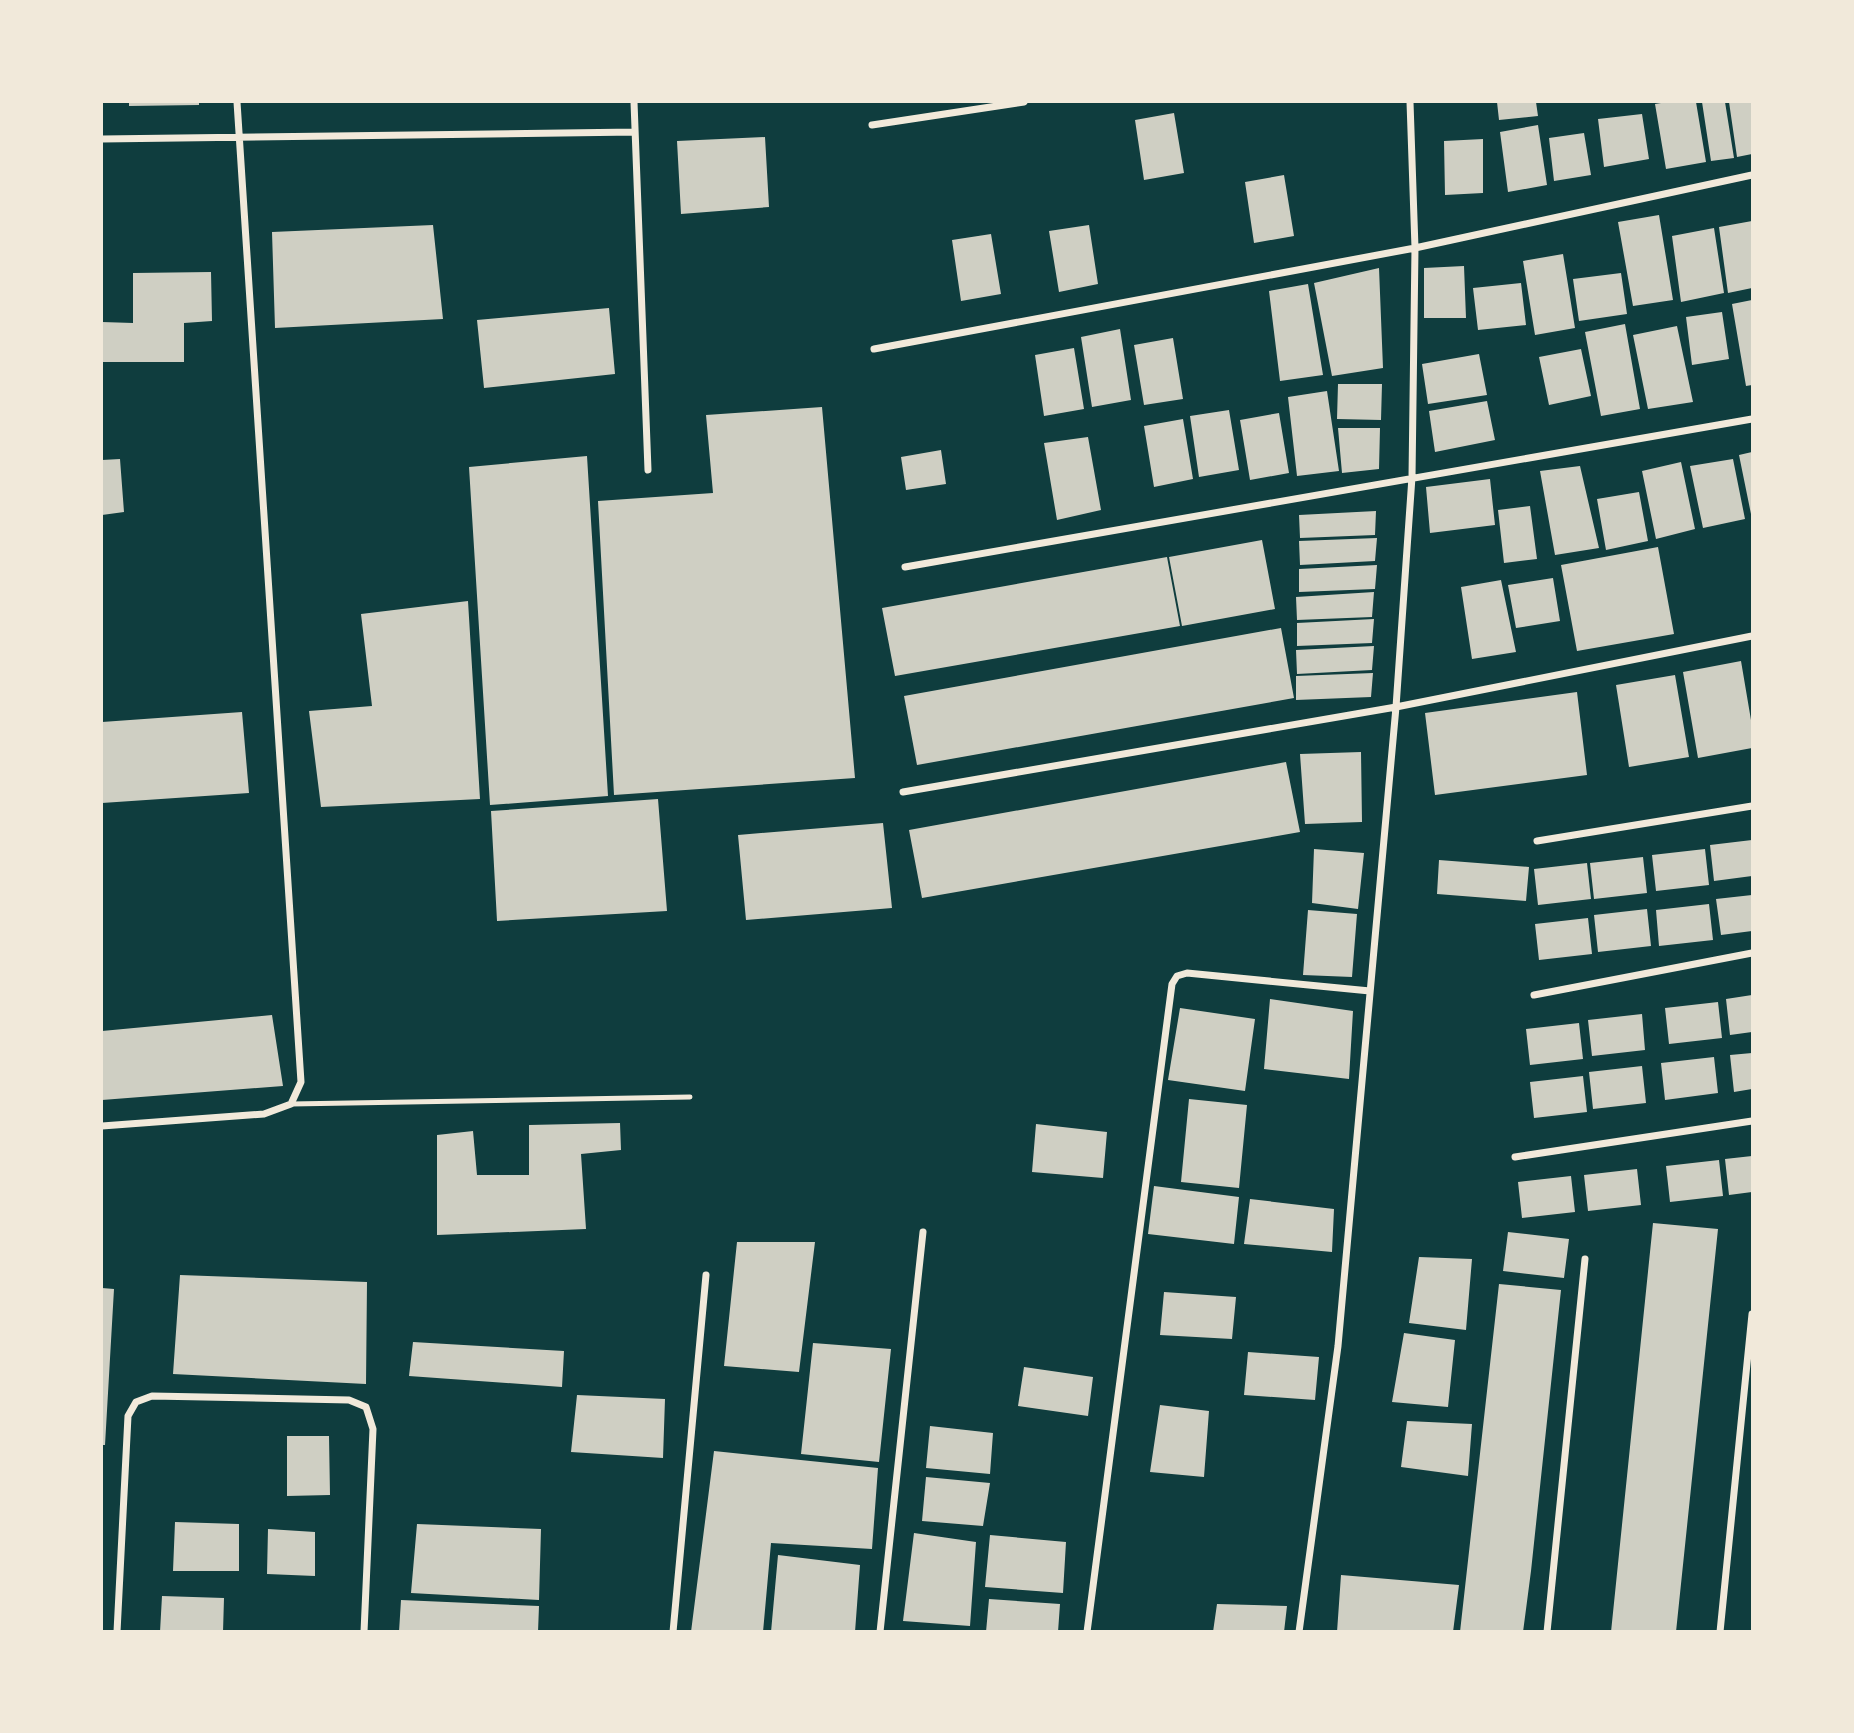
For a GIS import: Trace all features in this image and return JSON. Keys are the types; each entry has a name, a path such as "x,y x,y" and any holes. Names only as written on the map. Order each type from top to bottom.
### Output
{"street":[{"path":"102,1126 264,1114 291,1104 301,1082 237,102"},
{"path":"634,102 649,470"},
{"path":"872,125 1024,102"},
{"path":"1299,1632 1338,1346 1396,707 1412,477 1415,248 1410,102"},
{"path":"102,139 238,135 635,132"},
{"path":"874,349 1415,248 1752,175"},
{"path":"905,568 1752,419"},
{"path":"903,792 1396,707 1752,636"},
{"path":"1537,841 1752,806"},
{"path":"1534,995 1752,953"},
{"path":"1087,1632 1172,984 1177,976 1187,973 1370,991"},
{"path":"1515,1157 1752,1121"},
{"path":"880,1632 923,1232"},
{"path":"1547,1632 1585,1259"},
{"path":"673,1632 706,1275"},
{"path":"1720,1632 1752,1314"},
{"path":"117,1632 128,1416 136,1402 152,1396 349,1400 366,1408 373,1429 364,1632"}],"lane":[{"path":"291,1104 690,1097"}],"building":[{"path":"129,102 199,102 199,105 129,106"},
{"path":"1497,102 1536,102 1538,116 1499,120"},
{"path":"1696,102 1706,162 1666,169 1655,104"},
{"path":"1702,102 1725,102 1734,158 1711,161"},
{"path":"1729,102 1752,102 1752,154 1737,157"},
{"path":"1174,113 1184,173 1144,180 1135,120"},
{"path":"1642,114 1649,159 1604,167 1598,119"},
{"path":"1538,125 1547,185 1508,192 1500,132"},
{"path":"1584,133 1591,175 1554,181 1549,138"},
{"path":"765,137 769,207 681,214 677,141"},
{"path":"1483,139 1483,193 1445,195 1444,141"},
{"path":"1284,175 1294,236 1254,243 1245,182"},
{"path":"1659,215 1673,300 1633,306 1618,222"},
{"path":"1752,221 1752,288 1728,293 1719,227"},
{"path":"433,225 443,319 275,328 272,232"},
{"path":"1089,225 1098,284 1059,292 1049,231"},
{"path":"1714,228 1724,293 1681,302 1672,236"},
{"path":"991,234 1001,294 961,301 952,240"},
{"path":"1563,254 1575,328 1535,335 1523,261"},
{"path":"1464,266 1466,318 1424,318 1424,268"},
{"path":"1379,268 1383,368 1332,376 1314,283"},
{"path":"211,272 212,321 184,323 184,362 102,362 102,322 133,323 133,273"},
{"path":"1621,273 1627,314 1579,321 1573,279"},
{"path":"1521,283 1526,325 1478,330 1473,288"},
{"path":"1308,284 1323,375 1280,381 1269,291"},
{"path":"1752,300 1752,385 1746,386 1732,304"},
{"path":"609,308 615,374 484,388 477,320"},
{"path":"1722,312 1729,359 1692,365 1686,317"},
{"path":"1625,324 1640,409 1601,416 1585,332"},
{"path":"1677,326 1693,402 1648,409 1633,335"},
{"path":"1120,329 1131,400 1092,407 1081,337"},
{"path":"1173,338 1183,399 1144,405 1134,345"},
{"path":"1074,348 1084,409 1044,416 1035,355"},
{"path":"1581,349 1591,396 1549,405 1539,357"},
{"path":"1479,354 1487,395 1428,404 1422,364"},
{"path":"1338,384 1382,384 1381,420 1337,419"},
{"path":"1327,391 1339,471 1297,476 1288,397"},
{"path":"1487,401 1495,440 1435,452 1429,411"},
{"path":"822,407 855,778 614,795 598,501 713,493 706,415"},
{"path":"1229,410 1239,470 1199,477 1190,416"},
{"path":"1279,413 1289,473 1250,480 1240,420"},
{"path":"1183,419 1193,479 1154,487 1144,426"},
{"path":"1338,428 1380,428 1379,469 1342,473"},
{"path":"1088,437 1101,510 1057,520 1044,443"},
{"path":"941,450 946,484 906,490 901,457"},
{"path":"1752,452 1752,514 1751,514 1739,455"},
{"path":"587,456 608,796 490,805 469,467"},
{"path":"120,459 124,512 102,515 102,460"},
{"path":"1733,459 1745,519 1703,528 1690,466"},
{"path":"1681,462 1695,529 1656,539 1642,471"},
{"path":"1580,466 1599,548 1555,555 1540,471"},
{"path":"1490,479 1495,525 1430,533 1426,487"},
{"path":"1639,492 1648,541 1606,550 1597,499"},
{"path":"1530,506 1537,559 1504,563 1498,510"},
{"path":"1376,511 1375,535 1300,538 1299,515"},
{"path":"1377,538 1375,561 1300,565 1299,541"},
{"path":"1262,540 1275,609 1182,626 1169,557"},
{"path":"1658,547 1674,634 1577,651 1561,565"},
{"path":"1167,557 1180,626 895,676 882,608"},
{"path":"1377,565 1375,589 1299,592 1299,569"},
{"path":"1553,578 1560,621 1516,628 1508,585"},
{"path":"1501,580 1516,652 1472,659 1461,587"},
{"path":"1374,592 1372,617 1297,620 1296,597"},
{"path":"468,601 480,799 321,807 309,711 372,706 361,614"},
{"path":"1374,619 1372,643 1297,646 1297,623"},
{"path":"1281,628 1294,698 917,765 904,696"},
{"path":"1374,646 1372,670 1297,674 1296,650"},
{"path":"1741,661 1752,726 1752,748 1698,758 1683,672"},
{"path":"1373,673 1371,697 1296,700 1296,676"},
{"path":"1675,675 1689,757 1629,767 1616,685"},
{"path":"1577,692 1587,775 1435,795 1425,713"},
{"path":"242,712 249,793 102,803 102,722"},
{"path":"1361,752 1362,822 1305,824 1300,754"},
{"path":"1286,762 1300,832 922,898 909,830"},
{"path":"658,799 667,911 497,921 491,811"},
{"path":"883,823 892,908 746,920 738,835"},
{"path":"1752,840 1752,876 1714,881 1710,845"},
{"path":"1314,849 1364,853 1358,909 1312,903"},
{"path":"1705,849 1709,885 1656,891 1652,855"},
{"path":"1643,857 1647,893 1594,899 1590,863"},
{"path":"1439,860 1529,867 1526,901 1437,894"},
{"path":"1587,863 1591,899 1538,905 1534,869"},
{"path":"1752,895 1752,931 1721,935 1716,899"},
{"path":"1709,904 1713,940 1659,946 1656,910"},
{"path":"1647,909 1651,946 1598,952 1594,915"},
{"path":"1308,910 1357,914 1352,977 1303,975"},
{"path":"1588,918 1592,954 1539,960 1535,924"},
{"path":"1752,995 1752,1032 1730,1035 1726,999"},
{"path":"1270,999 1353,1011 1349,1079 1264,1069"},
{"path":"1718,1002 1722,1038 1669,1044 1665,1008"},
{"path":"1180,1008 1255,1019 1245,1091 1168,1080"},
{"path":"1642,1014 1645,1050 1592,1056 1588,1020"},
{"path":"272,1015 283,1086 102,1100 102,1031"},
{"path":"1579,1023 1583,1059 1530,1065 1526,1029"},
{"path":"1752,1053 1752,1089 1734,1092 1730,1055"},
{"path":"1714,1057 1718,1093 1665,1100 1661,1063"},
{"path":"1642,1066 1646,1103 1593,1109 1589,1072"},
{"path":"1583,1076 1587,1112 1534,1118 1530,1082"},
{"path":"1189,1099 1247,1105 1239,1188 1181,1182"},
{"path":"620,1123 621,1150 581,1154 586,1229 437,1235 437,1135 473,1131 477,1175 529,1175 529,1125"},
{"path":"1036,1124 1107,1132 1103,1178 1032,1172"},
{"path":"1752,1156 1752,1192 1729,1195 1725,1159"},
{"path":"1719,1160 1723,1196 1670,1202 1666,1166"},
{"path":"1637,1169 1641,1205 1588,1211 1584,1175"},
{"path":"1571,1176 1575,1212 1522,1218 1518,1182"},
{"path":"1154,1186 1239,1197 1234,1244 1148,1234"},
{"path":"1250,1199 1334,1209 1332,1252 1244,1244"},
{"path":"1653,1223 1718,1229 1676,1632 1611,1632"},
{"path":"1508,1232 1569,1239 1564,1278 1503,1271"},
{"path":"737,1242 815,1242 799,1372 724,1366"},
{"path":"1419,1257 1472,1259 1466,1330 1409,1323"},
{"path":"180,1275 367,1282 366,1384 173,1374"},
{"path":"1499,1284 1561,1290 1531,1571 1523,1632 1460,1632"},
{"path":"102,1288 114,1289 105,1445 102,1445"},
{"path":"1164,1292 1236,1297 1232,1339 1160,1335"},
{"path":"1404,1333 1455,1340 1448,1407 1392,1402"},
{"path":"413,1342 564,1351 562,1387 409,1376"},
{"path":"813,1343 891,1349 879,1462 801,1454"},
{"path":"1248,1352 1319,1357 1315,1400 1244,1395"},
{"path":"1024,1367 1093,1377 1088,1416 1018,1406"},
{"path":"577,1395 665,1399 663,1458 571,1452"},
{"path":"1160,1405 1209,1411 1204,1477 1150,1472"},
{"path":"1407,1421 1472,1424 1468,1476 1401,1467"},
{"path":"930,1426 993,1433 990,1474 926,1468"},
{"path":"287,1436 329,1436 330,1495 287,1496"},
{"path":"714,1451 878,1468 872,1549 771,1543 763,1632 691,1632"},
{"path":"926,1477 990,1483 983,1526 922,1521"},
{"path":"175,1522 239,1524 239,1571 173,1571"},
{"path":"417,1524 541,1529 539,1600 411,1593"},
{"path":"268,1529 315,1532 315,1576 267,1574"},
{"path":"914,1533 976,1542 970,1626 903,1621"},
{"path":"990,1535 1066,1542 1063,1593 985,1587"},
{"path":"778,1555 860,1565 855,1632 771,1632"},
{"path":"1341,1575 1459,1585 1453,1632 1337,1632"},
{"path":"162,1596 224,1598 223,1632 160,1632"},
{"path":"989,1599 1060,1604 1058,1632 986,1632"},
{"path":"401,1600 539,1606 538,1632 399,1632"},
{"path":"1217,1604 1287,1606 1284,1632 1213,1632"}]}
